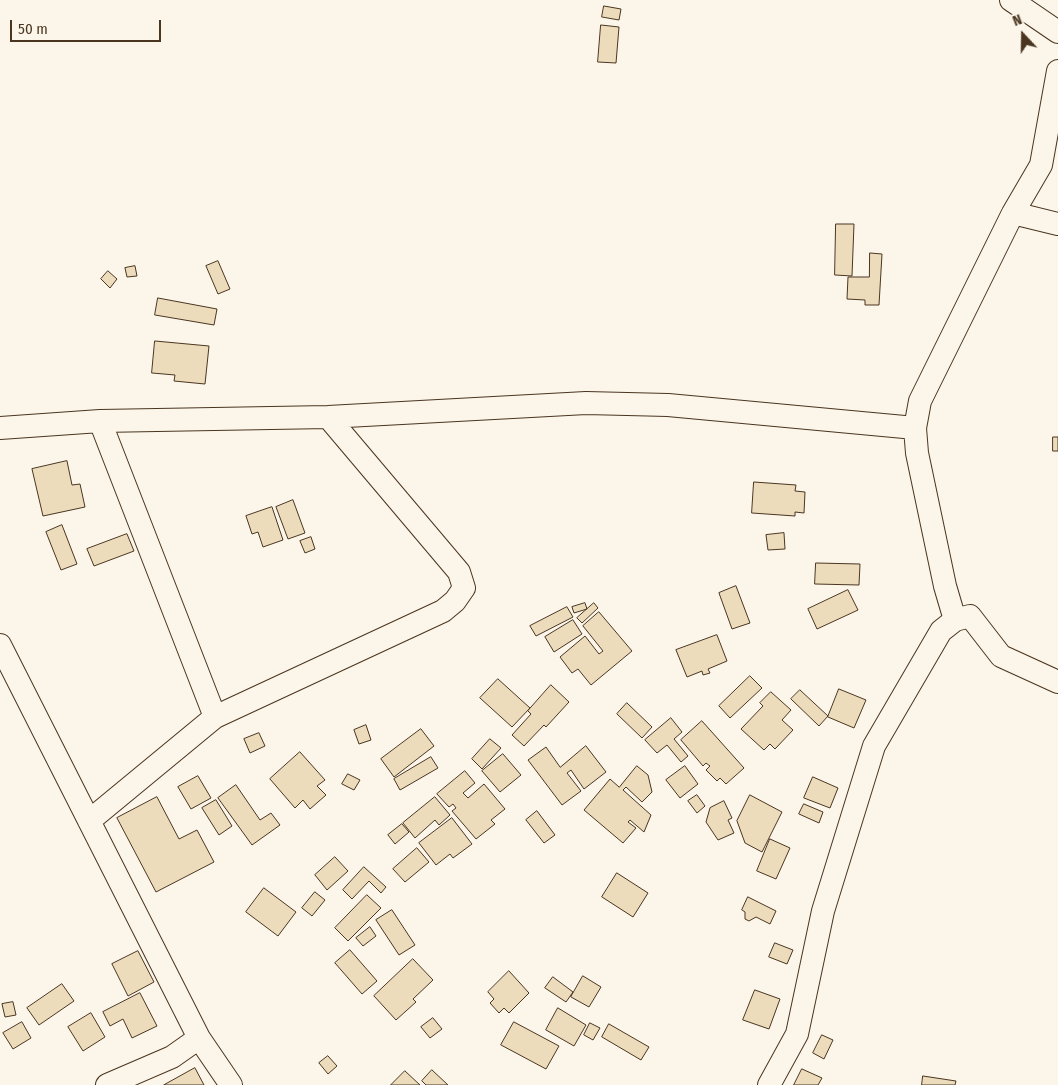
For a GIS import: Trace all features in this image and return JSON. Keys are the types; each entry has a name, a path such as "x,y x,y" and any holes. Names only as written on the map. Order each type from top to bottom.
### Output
{"street":[{"path":"1011,0 1058,32"},
{"path":"954,620 921,472 915,428 920,401 1013,214 1041,165 1058,71"},
{"path":"1013,214 1058,224"},
{"path":"0,428 100,421 328,417 586,403 668,405 915,428"},
{"path":"89,821 215,717 443,611 455,601 464,588 459,572 328,417"},
{"path":"100,421 215,717"},
{"path":"769,1085 797,1034 823,911 874,746 941,631 954,620 970,616 1001,656 1058,682"},
{"path":"0,645 199,1038 231,1085"},
{"path":"107,1085 172,1057 199,1038"}],"building":[{"path":"604,6 621,9 619,20 602,17"},
{"path":"601,25 619,27 616,63 598,62"},
{"path":"836,224 854,224 852,276 835,275"},
{"path":"870,253 882,254 879,305 865,305 865,300 847,299 848,277 869,277"},
{"path":"218,261 230,289 218,294 206,266"},
{"path":"135,266 137,276 127,277 125,268"},
{"path":"108,271 117,279 110,288 101,279"},
{"path":"158,298 217,309 214,325 155,315"},
{"path":"155,341 209,346 205,384 174,381 175,375 152,373"},
{"path":"1053,437 1058,437 1058,451 1053,451"},
{"path":"67,461 72,485 80,484 85,507 43,516 32,469"},
{"path":"754,482 796,485 795,491 805,492 804,513 795,512 795,516 752,513"},
{"path":"293,500 305,533 288,539 276,507"},
{"path":"272,507 283,540 263,547 258,532 252,534 246,516"},
{"path":"62,525 77,564 61,570 46,532"},
{"path":"784,533 785,549 768,550 766,535"},
{"path":"127,534 134,551 94,566 87,549"},
{"path":"311,537 315,549 305,553 300,541"},
{"path":"816,563 860,564 859,585 815,584"},
{"path":"736,586 750,623 732,629 719,593"},
{"path":"848,590 858,610 817,629 808,609"},
{"path":"585,603 587,609 574,613 572,607"},
{"path":"594,603 598,608 582,623 577,618"},
{"path":"567,607 573,617 536,636 530,626"},
{"path":"599,612 632,651 591,685 578,669 572,673 560,657 585,636 599,654 603,651 583,626"},
{"path":"573,620 582,634 554,652 545,637"},
{"path":"717,635 727,661 708,669 710,673 703,675 702,671 687,677 676,650"},
{"path":"750,676 762,688 730,718 719,706"},
{"path":"498,679 530,708 512,727 480,698"},
{"path":"551,685 569,702 546,727 544,725 524,746 512,735 531,714 528,711"},
{"path":"839,689 866,700 854,728 828,717"},
{"path":"800,690 828,716 819,726 791,699"},
{"path":"771,692 791,710 782,720 793,730 775,749 770,744 764,750 741,729 763,706 760,703"},
{"path":"627,703 652,727 642,738 617,714"},
{"path":"671,718 682,732 674,739 688,756 681,762 667,745 657,753 645,740"},
{"path":"702,721 744,768 726,784 720,778 717,781 706,770 710,766 706,763 703,766 681,740"},
{"path":"366,725 371,740 359,744 354,730"},
{"path":"421,729 434,746 394,777 381,759"},
{"path":"259,733 265,746 250,753 244,739"},
{"path":"490,739 501,748 482,769 472,759"},
{"path":"586,746 606,772 584,789 571,770 567,773 581,791 562,805 528,760 546,747 560,767"},
{"path":"300,752 325,780 317,786 326,795 310,809 303,800 295,808 270,779"},
{"path":"503,754 521,775 500,792 482,771"},
{"path":"431,757 438,768 400,790 394,779"},
{"path":"637,766 648,775 652,792 642,802 626,787 623,790 651,815 644,832 630,820 628,822 636,828 623,843 584,810 610,779 619,787"},
{"path":"685,766 698,784 680,798 666,780"},
{"path":"465,771 475,783 463,793 468,798 484,784 505,809 491,820 495,824 476,839 452,811 456,808 453,804 449,807 437,794"},
{"path":"348,774 360,780 354,790 342,784"},
{"path":"198,776 211,798 191,809 178,787"},
{"path":"813,777 838,788 830,808 804,798"},
{"path":"236,785 260,820 271,813 280,825 252,845 218,798"},
{"path":"697,795 705,806 697,813 688,801"},
{"path":"750,795 782,812 762,852 745,843 737,821"},
{"path":"157,797 179,839 197,830 214,862 156,892 117,818"},
{"path":"435,797 450,815 439,825 435,820 415,838 403,823"},
{"path":"216,800 232,826 219,835 202,808"},
{"path":"724,801 732,818 728,820 734,833 718,840 706,822 710,808"},
{"path":"804,804 823,812 819,823 799,814"},
{"path":"537,811 555,835 544,843 526,820"},
{"path":"452,818 472,844 453,858 450,854 436,865 419,843"},
{"path":"402,824 409,832 395,844 388,835"},
{"path":"770,839 790,848 776,879 757,871"},
{"path":"417,848 429,862 405,882 393,869"},
{"path":"335,857 348,871 327,890 315,875"},
{"path":"364,867 386,887 381,893 369,881 352,899 343,890"},
{"path":"617,873 648,893 633,917 602,897"},
{"path":"264,888 296,912 278,936 246,912"},
{"path":"315,892 325,900 312,916 302,908"},
{"path":"367,895 381,908 348,941 335,928"},
{"path":"748,897 776,911 770,924 756,917 749,921 745,919 745,912 742,910"},
{"path":"392,910 415,945 399,955 376,920"},
{"path":"370,927 376,936 363,946 356,938"},
{"path":"775,943 793,950 787,964 769,957"},
{"path":"350,950 377,981 362,994 335,963"},
{"path":"138,951 154,982 128,996 112,964"},
{"path":"413,959 433,980 413,999 416,1002 396,1020 374,996"},
{"path":"509,971 529,993 509,1013 504,1008 499,1013 490,1003 494,999 488,992"},
{"path":"583,976 601,987 589,1007 571,997"},
{"path":"553,977 573,992 566,1002 545,988"},
{"path":"62,984 74,1001 39,1025 27,1008"},
{"path":"755,990 780,999 769,1029 743,1020"},
{"path":"140,993 157,1026 132,1038 123,1019 110,1026 103,1012"},
{"path":"13,1002 16,1015 5,1017 2,1004"},
{"path":"558,1008 586,1025 574,1046 546,1030"},
{"path":"91,1013 105,1037 83,1051 68,1027"},
{"path":"433,1018 442,1029 430,1038 421,1027"},
{"path":"22,1022 31,1038 13,1049 3,1033"},
{"path":"514,1022 559,1046 546,1069 501,1045"},
{"path":"590,1023 600,1028 593,1040 584,1035"},
{"path":"609,1024 649,1047 641,1060 602,1037"},
{"path":"822,1035 833,1040 824,1059 813,1053"},
{"path":"328,1056 337,1066 328,1074 319,1063"},
{"path":"195,1068 204,1085 164,1085"},
{"path":"802,1069 822,1078 818,1085 794,1085"},
{"path":"432,1070 448,1085 426,1085 422,1081"},
{"path":"405,1071 420,1085 391,1085"},
{"path":"923,1076 956,1081 955,1085 922,1085"}]}
